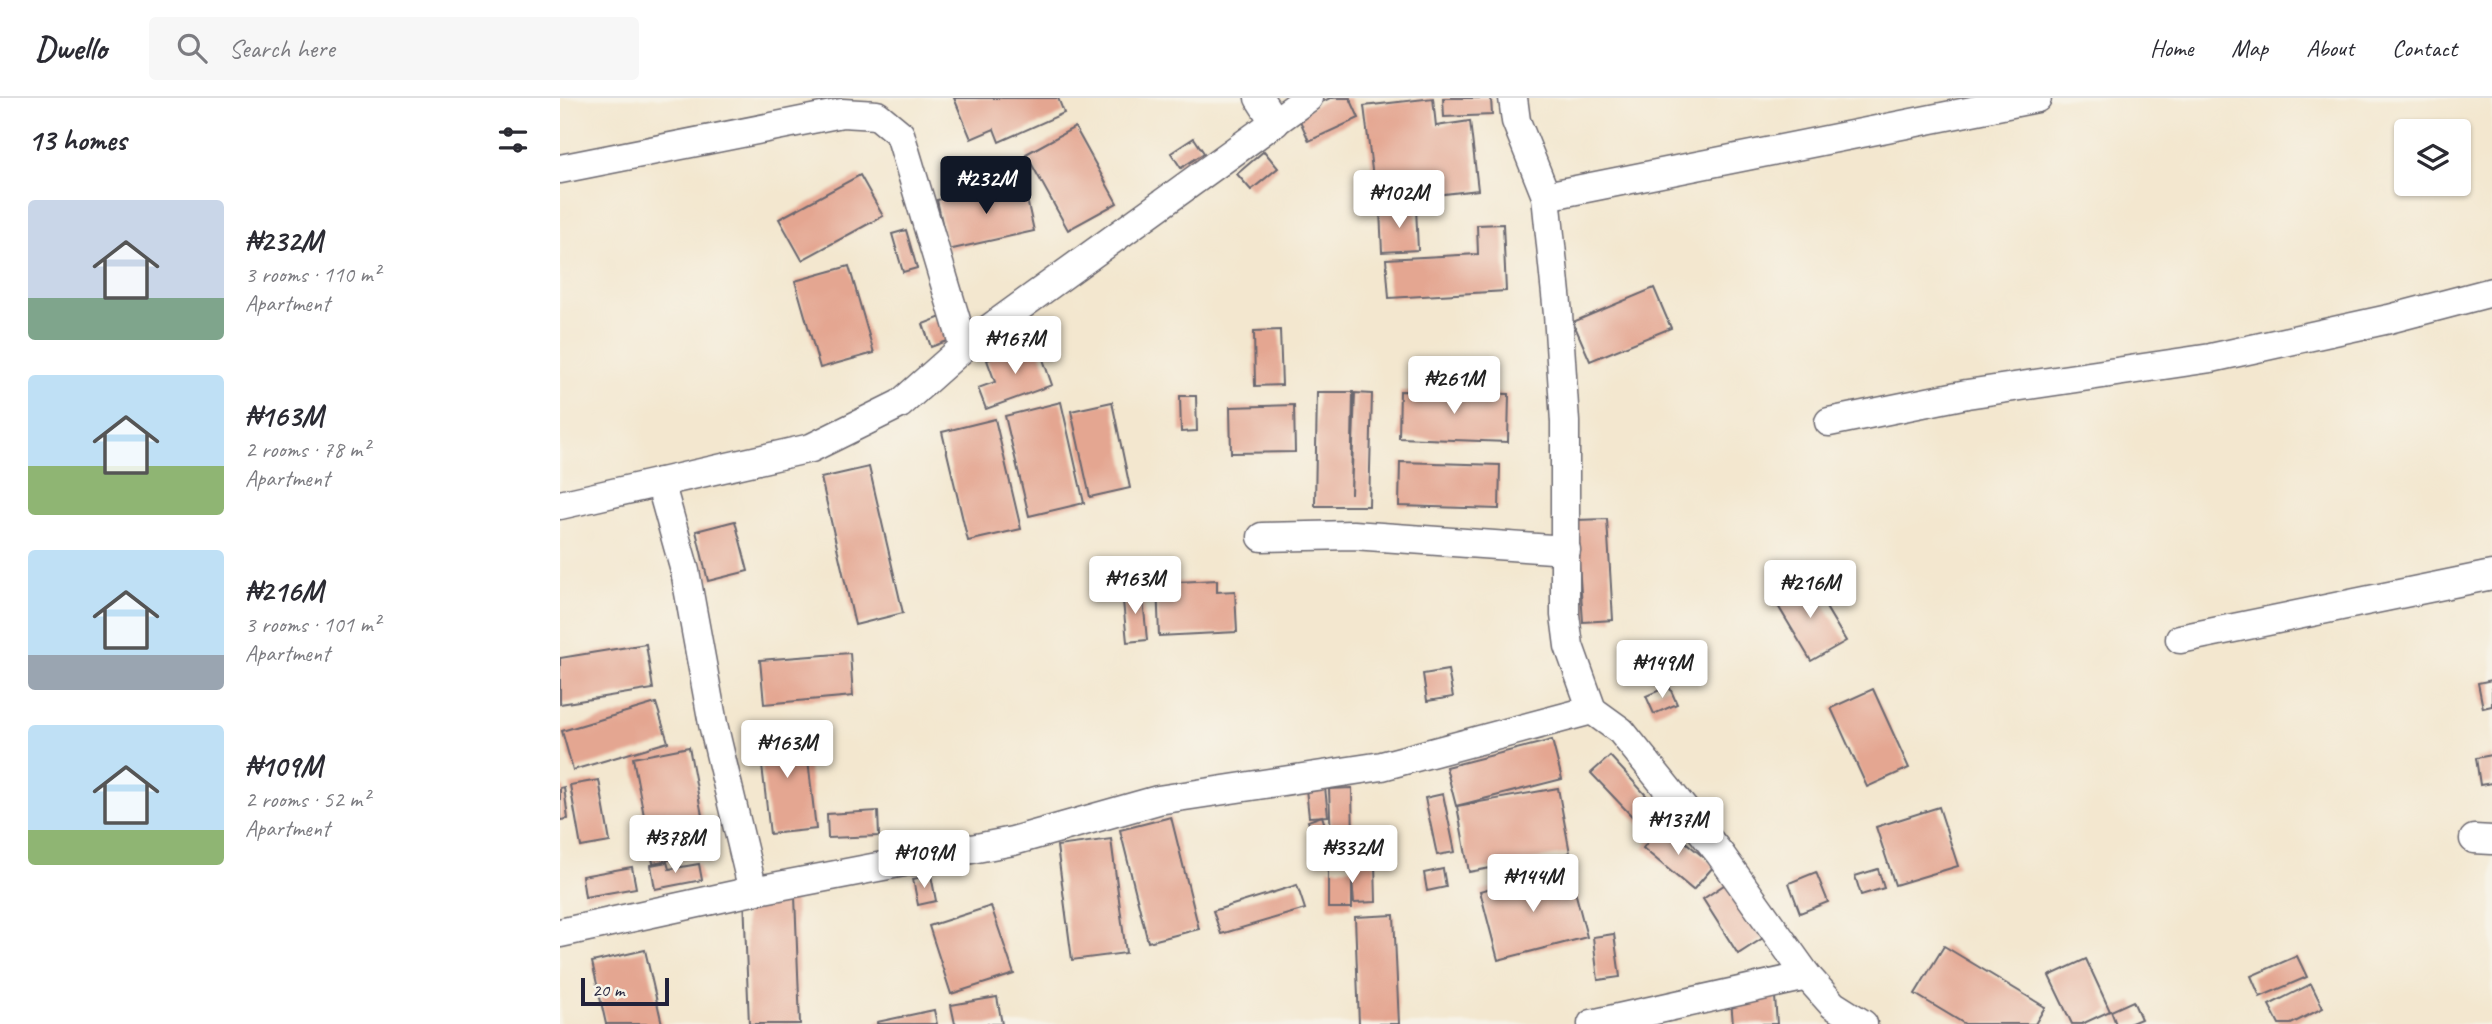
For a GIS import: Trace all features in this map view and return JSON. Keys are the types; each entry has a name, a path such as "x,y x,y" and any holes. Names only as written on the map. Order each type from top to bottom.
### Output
{"street":[{"path":"1259,98 1275,123"},
{"path":"560,505 811,448 900,404 964,347 1308,98"},
{"path":"1513,98 1516,121 1546,197 1558,314 1565,422 1565,615 1569,646 1592,710 1621,731 1720,854 1807,975 1833,1005 1863,1024"},
{"path":"1546,197 2037,98"},
{"path":"560,169 842,113 877,115 900,134 964,347"},
{"path":"1829,422 1967,394 2211,358 2389,319 2492,292"},
{"path":"660,482 685,571 713,724 752,891"},
{"path":"1262,537 1353,535 1566,550"},
{"path":"2180,639 2492,575"},
{"path":"560,933 752,891 1013,841 1158,800 1382,766 1592,710"},
{"path":"1592,1024 1807,975"}],"building":[{"path":"954,98 1058,98 1064,113 999,142 994,129 971,139"},
{"path":"1330,98 1350,98 1359,118 1309,141 1297,114"},
{"path":"1433,98 1436,126 1470,121 1478,190 1376,202 1364,106"},
{"path":"1443,98 1491,98 1492,115 1444,117"},
{"path":"1075,127 1117,203 1068,230 1026,154"},
{"path":"1194,138 1204,153 1181,168 1171,153"},
{"path":"1264,151 1278,168 1251,190 1237,174"},
{"path":"860,175 883,216 802,260 779,219"},
{"path":"1023,181 1034,231 948,250 937,200"},
{"path":"1416,208 1418,250 1382,252 1380,210"},
{"path":"1503,224 1506,291 1389,298 1386,259 1478,254 1477,225"},
{"path":"906,230 917,268 903,272 892,234"},
{"path":"849,266 874,353 820,368 795,281"},
{"path":"1654,288 1671,328 1590,361 1573,322"},
{"path":"941,317 950,340 931,347 923,324"},
{"path":"1280,330 1282,385 1255,386 1254,331"},
{"path":"1037,342 1052,385 986,409 978,388 995,382 987,360"},
{"path":"1400,391 1509,394 1508,442 1399,438"},
{"path":"1317,392 1353,392 1351,494 1355,393 1372,394 1369,506 1315,506"},
{"path":"1180,396 1196,396 1197,431 1181,432"},
{"path":"1061,402 1084,503 1029,516 1005,416"},
{"path":"1112,402 1130,488 1090,497 1071,411"},
{"path":"1294,405 1295,452 1231,453 1230,407"},
{"path":"995,419 1021,529 968,541 942,432"},
{"path":"1400,462 1500,465 1499,509 1399,506"},
{"path":"869,467 903,613 855,625 821,478"},
{"path":"1607,519 1613,620 1583,622 1576,520"},
{"path":"735,521 748,571 708,581 696,531"},
{"path":"1809,579 1846,641 1811,661 1774,599"},
{"path":"1217,580 1217,592 1235,591 1237,632 1159,636 1157,583"},
{"path":"1142,589 1147,640 1127,642 1122,591"},
{"path":"646,644 653,689 560,704 560,658"},
{"path":"850,653 853,696 764,704 760,660"},
{"path":"1448,670 1453,697 1427,701 1423,674"},
{"path":"2492,680 2492,706 2483,708 2478,683"},
{"path":"1669,686 1677,704 1654,714 1646,696"},
{"path":"1873,689 1909,768 1867,787 1831,708"},
{"path":"656,703 668,742 573,770 562,731"},
{"path":"804,725 816,829 770,834 758,731"},
{"path":"1552,740 1562,779 1456,806 1446,767"},
{"path":"689,747 709,852 653,863 633,758"},
{"path":"2492,755 2492,783 2480,785 2476,758"},
{"path":"1610,756 1664,815 1646,831 1591,773"},
{"path":"599,780 610,842 581,847 570,785"},
{"path":"564,787 568,819 560,820 560,788"},
{"path":"1325,787 1328,816 1309,817 1306,789"},
{"path":"1352,788 1353,840 1331,840 1329,789"},
{"path":"1558,788 1570,853 1469,872 1457,806"},
{"path":"1443,794 1455,852 1437,855 1425,798"},
{"path":"1939,807 1958,866 1895,885 1876,827"},
{"path":"878,811 879,836 828,838 827,814"},
{"path":"1322,816 1335,856 1321,861 1308,821"},
{"path":"1171,817 1199,929 1148,942 1120,830"},
{"path":"1663,823 1714,866 1693,890 1643,848"},
{"path":"1111,839 1126,953 1072,960 1057,846"},
{"path":"667,862 669,869 699,864 702,880 655,889 651,865"},
{"path":"1353,863 1375,863 1376,902 1354,903 1352,879 1352,908 1328,908 1328,868 1353,868"},
{"path":"632,867 636,888 585,897 582,876"},
{"path":"1569,868 1587,937 1498,960 1480,891"},
{"path":"1443,869 1446,887 1427,891 1424,873"},
{"path":"1878,869 1884,888 1861,895 1855,876"},
{"path":"1816,872 1828,902 1800,913 1789,883"},
{"path":"931,875 936,901 918,905 913,879"},
{"path":"1727,883 1763,938 1738,954 1703,899"},
{"path":"1297,885 1305,909 1221,934 1213,911"},
{"path":"795,896 800,1024 749,1024 744,897"},
{"path":"991,906 1014,974 951,994 929,926"},
{"path":"1394,915 1399,1024 1359,1024 1355,917"},
{"path":"1614,934 1620,977 1598,980 1593,937"},
{"path":"1944,946 2045,1007 2035,1024 1965,1024 1915,994"},
{"path":"645,950 662,1024 606,1024 592,962"},
{"path":"2297,956 2307,977 2260,997 2251,976"},
{"path":"2086,959 2110,1011 2082,1024 2072,1024 2049,976"},
{"path":"2311,984 2323,1008 2291,1024 2279,1024 2269,1005"},
{"path":"997,997 1002,1024 955,1024 951,1005"},
{"path":"1775,997 1777,1024 1733,1024 1731,1000"},
{"path":"2133,1001 2141,1019 2129,1024 2116,1024 2111,1011"},
{"path":"934,1010 937,1024 877,1024 877,1022"}]}
